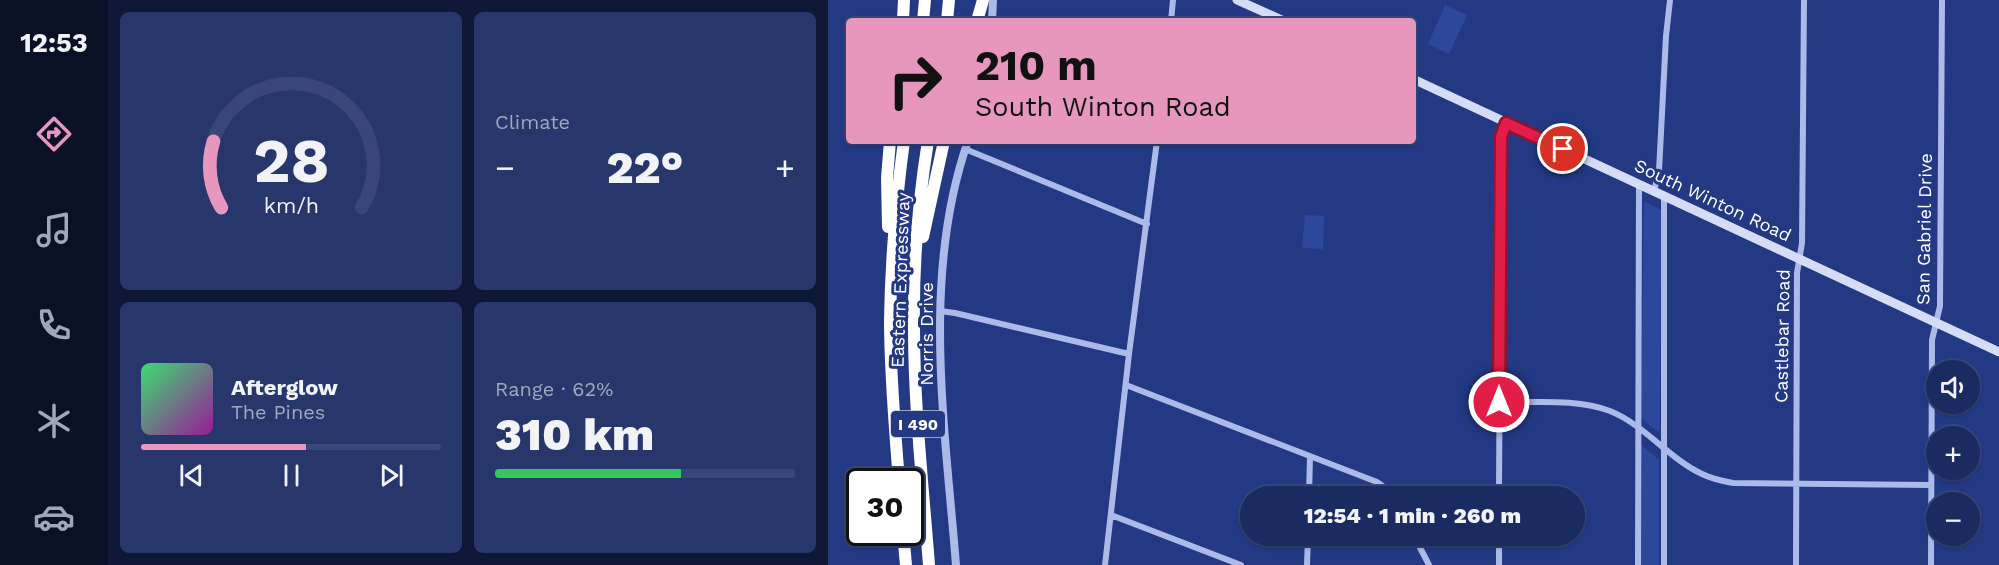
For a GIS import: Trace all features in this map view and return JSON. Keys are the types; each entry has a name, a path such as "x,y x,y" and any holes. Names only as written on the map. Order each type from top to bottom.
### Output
{"highway":[{"path":"903,18 904,0"},
{"path":"923,18 925,0"},
{"path":"947,18 950,0"},
{"path":"978,18 983,0"},
{"path":"890,144 887,189 890,321"},
{"name":"Eastern Expressway","path":"898,468 890,321 895,224 904,144"},
{"name":"Eastern Expressway","path":"928,144 919,209 915,282 915,387 930,565"},
{"path":"915,282 943,144"},
{"path":"904,546 906,565"}],"main road":[{"path":"1237,0 1277,18"},
{"name":"South Winton Road","path":"1416,81 1799,257 1999,352"}],"street":[{"path":"992,18 993,0"},
{"path":"1171,18 1173,0"},
{"path":"1654,190 1659,171 1670,0"},
{"name":"Castlebar Road","path":"1796,565 1797,273 1802,243 1804,0"},
{"name":"San Gabriel Drive","path":"1930,565 1932,340 1940,306 1942,0"},
{"path":"1499,486 1501,137 1506,123"},
{"path":"1105,565 1129,354 1157,144"},
{"path":"966,145 1147,224"},
{"name":"Norris Drive","path":"956,565 942,376 940,311 947,221 954,185 966,145"},
{"path":"1638,565 1639,184"},
{"path":"1664,195 1664,565"},
{"path":"940,311 1129,354"},
{"path":"1126,385 1382,486"},
{"path":"1499,402 1560,403 1590,406 1612,412 1637,427 1692,469 1712,479 1733,483 1931,484"},
{"path":"1309,486 1310,456"},
{"path":"1111,515 1241,565"},
{"path":"1307,565 1308,546"},
{"path":"1419,546 1429,565"},
{"path":"1499,546 1499,565"}],"shaded area":[{"path":"1445,5 1467,15 1449,54 1428,44"},
{"path":"1644,201 1661,210 1660,429 1658,432 1641,418"},
{"path":"1305,215 1324,216 1323,249 1302,248"},
{"path":"1641,445 1659,460 1659,565 1641,565"}],"route":[{"path":"1499,402 1501,137 1506,123 1563,149"}]}
